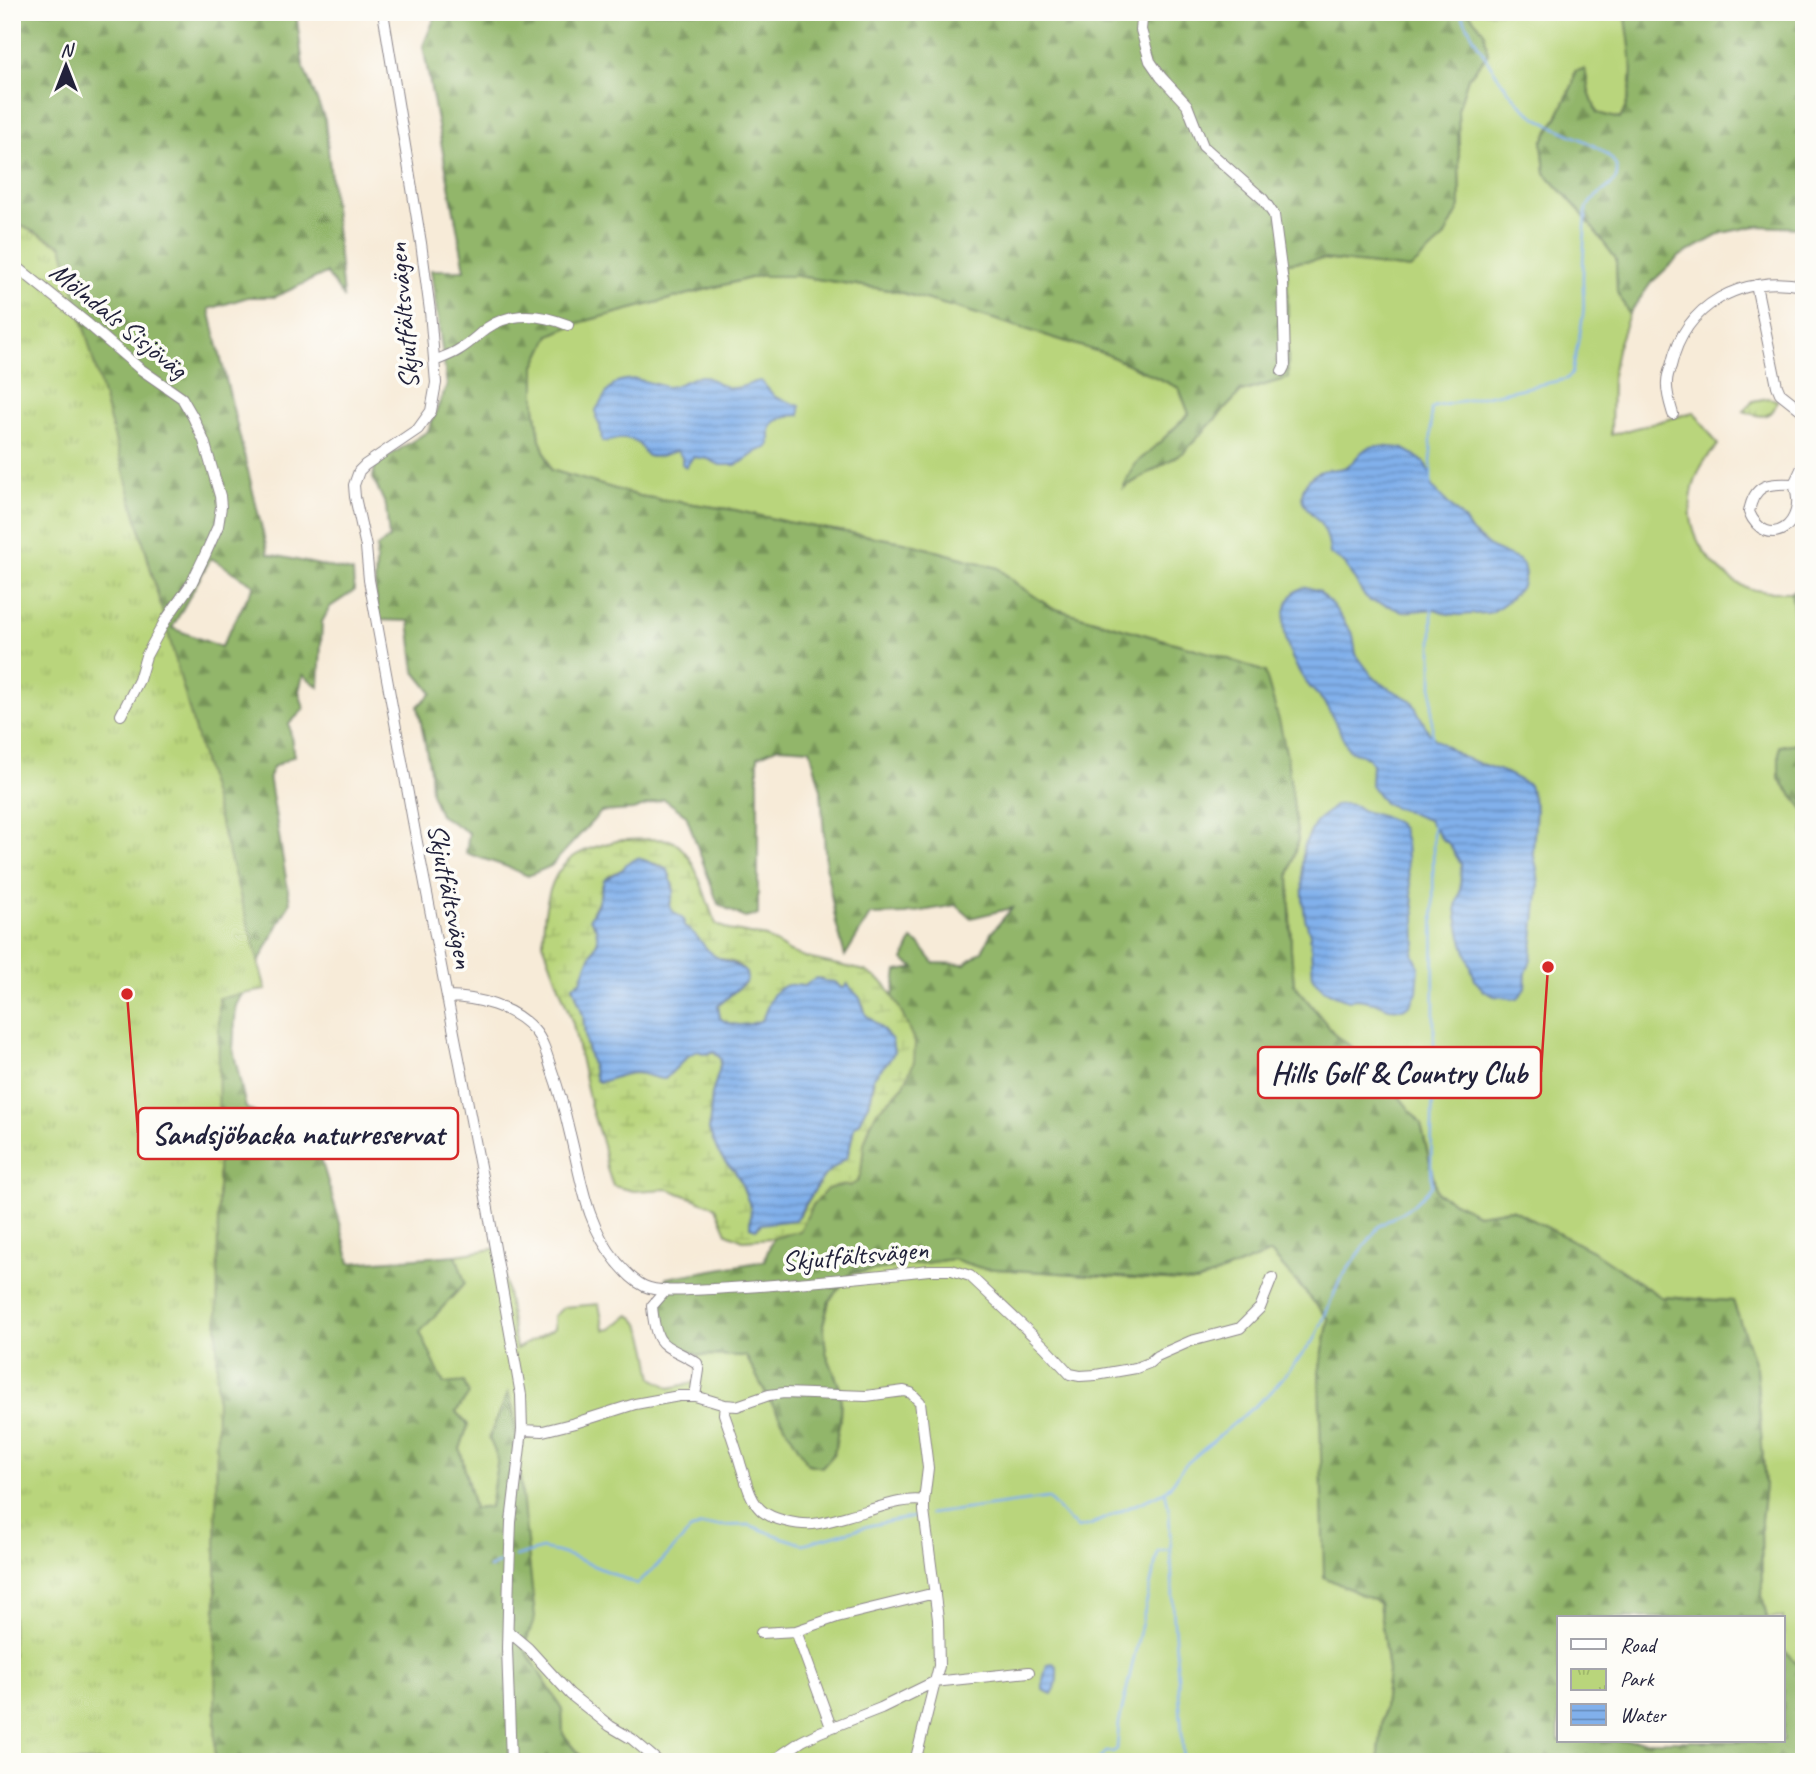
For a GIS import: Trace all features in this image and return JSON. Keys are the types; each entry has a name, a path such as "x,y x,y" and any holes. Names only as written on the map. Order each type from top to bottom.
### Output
{"street":[{"name":"Skjutfältsvägen","path":"383,12 421,243 436,383 429,414 418,429 365,465 359,471 354,485 366,547 369,580 447,997 480,1001 509,1010 535,1030 556,1082 580,1180 594,1227 602,1242 631,1278 646,1287 666,1290 780,1286 942,1269 962,1272 987,1291 1070,1374 1080,1376 1136,1368 1191,1341 1240,1328 1260,1308 1272,1278"},
{"path":"1148,12 1142,20 1141,30 1150,61 1186,105 1203,146 1263,199 1273,215 1283,283 1285,365 1282,371"},
{"name":"Mölndals Sisjöväg","path":"12,263 138,368 182,398 204,441 214,475 221,507 218,526 191,584 165,621 146,656 139,680 121,715"},
{"path":"1672,414 1667,382 1675,347 1692,319 1710,303 1732,291 1776,282 1804,286"},
{"path":"1756,285 1777,386 1780,393 1804,412"},
{"path":"435,361 459,350 489,327 506,318 530,315 551,318 568,325"},
{"path":"1794,484 1768,486 1753,495 1749,512 1758,527 1779,531 1792,522 1797,504 1794,484 1804,463"},
{"path":"447,997 521,1395 522,1430 509,1574 508,1703 511,1762"},
{"path":"666,1290 652,1306 657,1338 663,1345 697,1363 699,1370 695,1396"},
{"path":"522,1430 543,1431 635,1404 679,1396 695,1396 737,1406 784,1393 866,1396 911,1392 920,1402 928,1468 924,1511 935,1593 939,1667 915,1762"},
{"path":"725,1405 724,1414 750,1494 760,1510 767,1514 804,1524 833,1521 888,1505 924,1501"},
{"path":"761,1633 796,1631 837,1617 935,1593"},
{"path":"796,1631 831,1727"},
{"path":"509,1632 528,1648 570,1694 659,1762"},
{"path":"771,1762 802,1741 881,1708 934,1682 1029,1672"}],"green space":[{"path":"12,12 296,12 303,66 325,120 343,296 326,273 275,297 248,297 209,309 268,554 353,572 354,591 330,607 322,622 319,687 303,675 299,691 304,709 289,724 294,756 273,767 269,776 290,902 236,1006 233,1049 246,1108 279,1126 317,1127 319,1152 350,1263 456,1255 465,1283 420,1332 444,1384 464,1382 469,1394 456,1412 468,1425 460,1449 474,1509 490,1507 498,1459 489,1438 508,1393 513,1409 535,1617 524,1648 562,1709 563,1734 586,1762 12,1762","holes":["211,558 254,585 221,647 172,628"]},
{"path":"437,12 1468,12 1484,32 1488,54 1468,78 1458,110 1460,207 1444,238 1410,269 1323,259 1287,263 1288,378 1241,392 1184,452 1123,488 1134,465 1189,414 1179,388 1106,354 961,309 895,291 797,276 758,276 578,323 550,335 535,366 535,407 540,439 551,470 639,496 735,510 787,522 904,542 998,568 1052,608 1220,656 1265,672 1287,757 1298,839 1289,875 1294,984 1336,1036 1370,1060 1421,1124 1437,1193 1477,1214 1512,1209 1594,1252 1661,1297 1733,1301 1756,1368 1765,1485 1761,1520 1762,1595 1767,1616 1557,1616 1557,1742 1784,1742 1784,1650 1804,1672 1804,1762 1378,1762 1388,1671 1379,1603 1324,1577 1319,1373 1329,1319 1271,1253 1196,1282 981,1268 953,1259 851,1273 829,1301 823,1325 826,1352 841,1391 840,1419 834,1453 822,1467 808,1464 746,1356 698,1355 679,1347 666,1329 661,1306 666,1278 764,1261 773,1238 799,1231 823,1192 833,1187 850,1186 861,1171 864,1144 877,1111 904,1085 905,1022 893,997 897,971 915,968 903,960 912,940 920,945 934,963 965,964 982,951 991,933 1012,908 971,918 956,905 905,914 870,915 845,956 826,866 821,790 810,749 778,747 758,756 758,915 745,918 718,904 686,815 664,799 633,810 601,812 551,866 528,876 466,853 469,833 440,815 431,793 430,770 418,706 432,693 415,672 409,621 378,620 375,582 377,547 389,538 386,506 373,478 375,465 428,431 447,385 431,270 465,270 423,46"},
{"path":"1468,12 1601,12 1626,18 1633,62 1629,102 1620,119 1597,113 1589,92 1585,69 1575,71 1573,84 1542,142 1545,173 1579,210 1616,259 1617,292 1629,314 1617,349 1612,376 1611,435 1694,412 1718,445 1701,467 1695,480 1691,507 1694,532 1707,556 1739,584 1759,591 1791,592 1798,638 1804,656 1804,673 1792,678 1804,711 1804,742 1779,746 1779,779 1804,810 1804,1672 1784,1650 1784,1616 1767,1616 1762,1595 1761,1520 1765,1485 1756,1368 1733,1301 1661,1297 1594,1252 1512,1209 1477,1214 1437,1193 1421,1124 1370,1060 1336,1036 1294,985 1289,875 1298,839 1265,672 1220,656 1052,608 998,568 904,542 787,522 735,510 639,496 551,470 540,439 535,407 535,366 550,335 578,323 758,276 797,276 895,291 961,309 1106,354 1179,388 1189,414 1134,465 1125,487 1184,452 1241,392 1288,378 1287,263 1323,259 1410,269 1460,207 1458,110 1468,78 1488,54 1484,32"},
{"path":"1601,12 1804,12 1804,228 1756,226 1722,233 1680,256 1651,283 1629,314 1617,292 1616,259 1579,210 1545,173 1542,142 1573,84 1575,71 1585,69 1589,92 1597,113 1620,119 1626,107 1632,70 1626,18"},
{"path":"12,221 62,246 266,990 219,998 215,1762 12,1762"},
{"path":"1768,398 1777,400 1769,414 1760,416 1744,411 1753,401"},
{"path":"1804,587 1804,607 1794,609 1791,592"},
{"path":"1804,742 1804,810 1779,779 1779,746"},
{"path":"665,839 678,845 693,864 716,924 729,930 766,937 790,952 811,959 865,971 885,984 900,1009 915,1043 914,1062 904,1085 877,1111 870,1125 858,1181 850,1186 827,1189 812,1206 800,1231 773,1238 743,1240 727,1233 716,1207 668,1189 634,1191 613,1186 591,1108 573,1024 543,943 548,899 561,869 579,853 620,840","holes":["637,859 663,866 670,875 674,891 671,910 684,927 715,957 735,963 744,970 745,982 718,1006 720,1018 735,1025 757,1022 762,1020 772,997 791,985 805,986 821,978 835,982 863,1004 866,1015 891,1040 892,1056 873,1078 871,1097 854,1127 850,1147 824,1175 799,1216 761,1224 758,1228 750,1227 751,1208 740,1180 718,1152 709,1130 712,1094 721,1059 714,1051 707,1054 697,1051 689,1055 665,1079 637,1073 598,1082 596,1080 586,1044 583,1015 573,986 581,981 598,940 596,928 591,921 592,913 600,897 601,887 609,876 623,869 628,863"]},
{"path":"500,1248 516,1349 554,1329 554,1316 564,1307 599,1304 605,1330 611,1329 629,1315 635,1319 643,1334 653,1378 670,1388 696,1382 698,1355 746,1356 788,1428 834,1453 840,1419 841,1391 826,1352 823,1325 829,1301 851,1273 953,1259 981,1268 1196,1282 1271,1253 1329,1319 1319,1373 1379,1603 1388,1671 1378,1762 586,1762 563,1734 562,1709 524,1647 518,1468 513,1409 508,1394 490,1508 474,1509 460,1449 468,1425 456,1412 419,1331 465,1283 456,1255"}],"water":[{"path":"702,376 731,388 761,381 775,397 800,406 800,415 787,416 774,422 767,448 735,465 720,465 708,459 693,457 686,467 677,451 651,457 634,440 624,438 602,441 596,410 617,382 636,379 667,387"},
{"path":"1376,446 1402,448 1425,463 1432,487 1472,532 1491,548 1519,560 1525,574 1522,586 1509,600 1492,612 1459,615 1435,609 1402,612 1370,601 1363,594 1345,564 1330,554 1325,531 1304,504 1302,494 1312,476 1325,470 1346,467 1362,452"},
{"path":"1306,587 1319,591 1334,607 1353,635 1356,654 1373,677 1412,701 1435,739 1462,757 1506,773 1529,785 1536,809 1533,852 1539,884 1531,959 1525,988 1518,999 1494,996 1483,990 1475,980 1457,916 1461,864 1449,844 1428,820 1384,803 1371,785 1372,764 1367,757 1349,750 1325,704 1297,668 1288,647 1285,614 1292,595"},
{"path":"1346,804 1398,824 1406,842 1415,913 1416,943 1413,954 1419,967 1417,993 1411,1004 1403,1009 1358,999 1348,1000 1323,989 1313,978 1310,935 1303,900 1304,845 1316,822 1336,805"},
{"path":"637,858 668,870 674,891 671,910 684,920 684,927 712,954 746,973 745,982 718,1006 720,1018 724,1021 740,1025 762,1020 778,990 788,985 805,986 817,978 835,982 841,988 847,984 860,998 866,1015 892,1040 894,1052 873,1078 871,1097 854,1127 847,1157 824,1176 795,1220 761,1224 756,1229 750,1227 751,1208 740,1180 718,1152 709,1130 712,1094 721,1059 714,1051 707,1054 697,1051 689,1055 665,1079 635,1073 600,1082 596,1080 586,1044 583,1015 573,985 581,981 598,940 596,928 590,918 598,903 604,880"},
{"path":"1053,1663 1057,1667 1057,1678 1052,1694 1043,1690 1043,1680 1047,1664"}],"waterway":[{"path":"1431,484 1431,410 1434,407 1567,379 1572,373 1584,310 1586,214 1592,200 1611,185 1617,172 1609,156 1589,143 1538,119 1518,101 1490,65 1460,12"},
{"path":"1432,606 1432,740"},
{"path":"1184,1762 1169,1510 1165,1491 1185,1465 1271,1392 1315,1339 1340,1280 1379,1226 1413,1205 1432,1186 1433,823"},
{"path":"930,1514 1048,1498 1078,1528 1164,1492"},
{"path":"515,1557 542,1549 557,1552 637,1584 690,1531 701,1526 749,1525 803,1544 872,1525 919,1516"},
{"path":"1097,1762 1106,1752 1117,1749 1119,1723 1158,1552 1168,1550"},
{"path":"489,1568 504,1561"}],"place":[{"name":"Hills Golf & Country Club","path":"1548,967"},
{"name":"Sandsjöbacka naturreservat","path":"127,994"}]}
